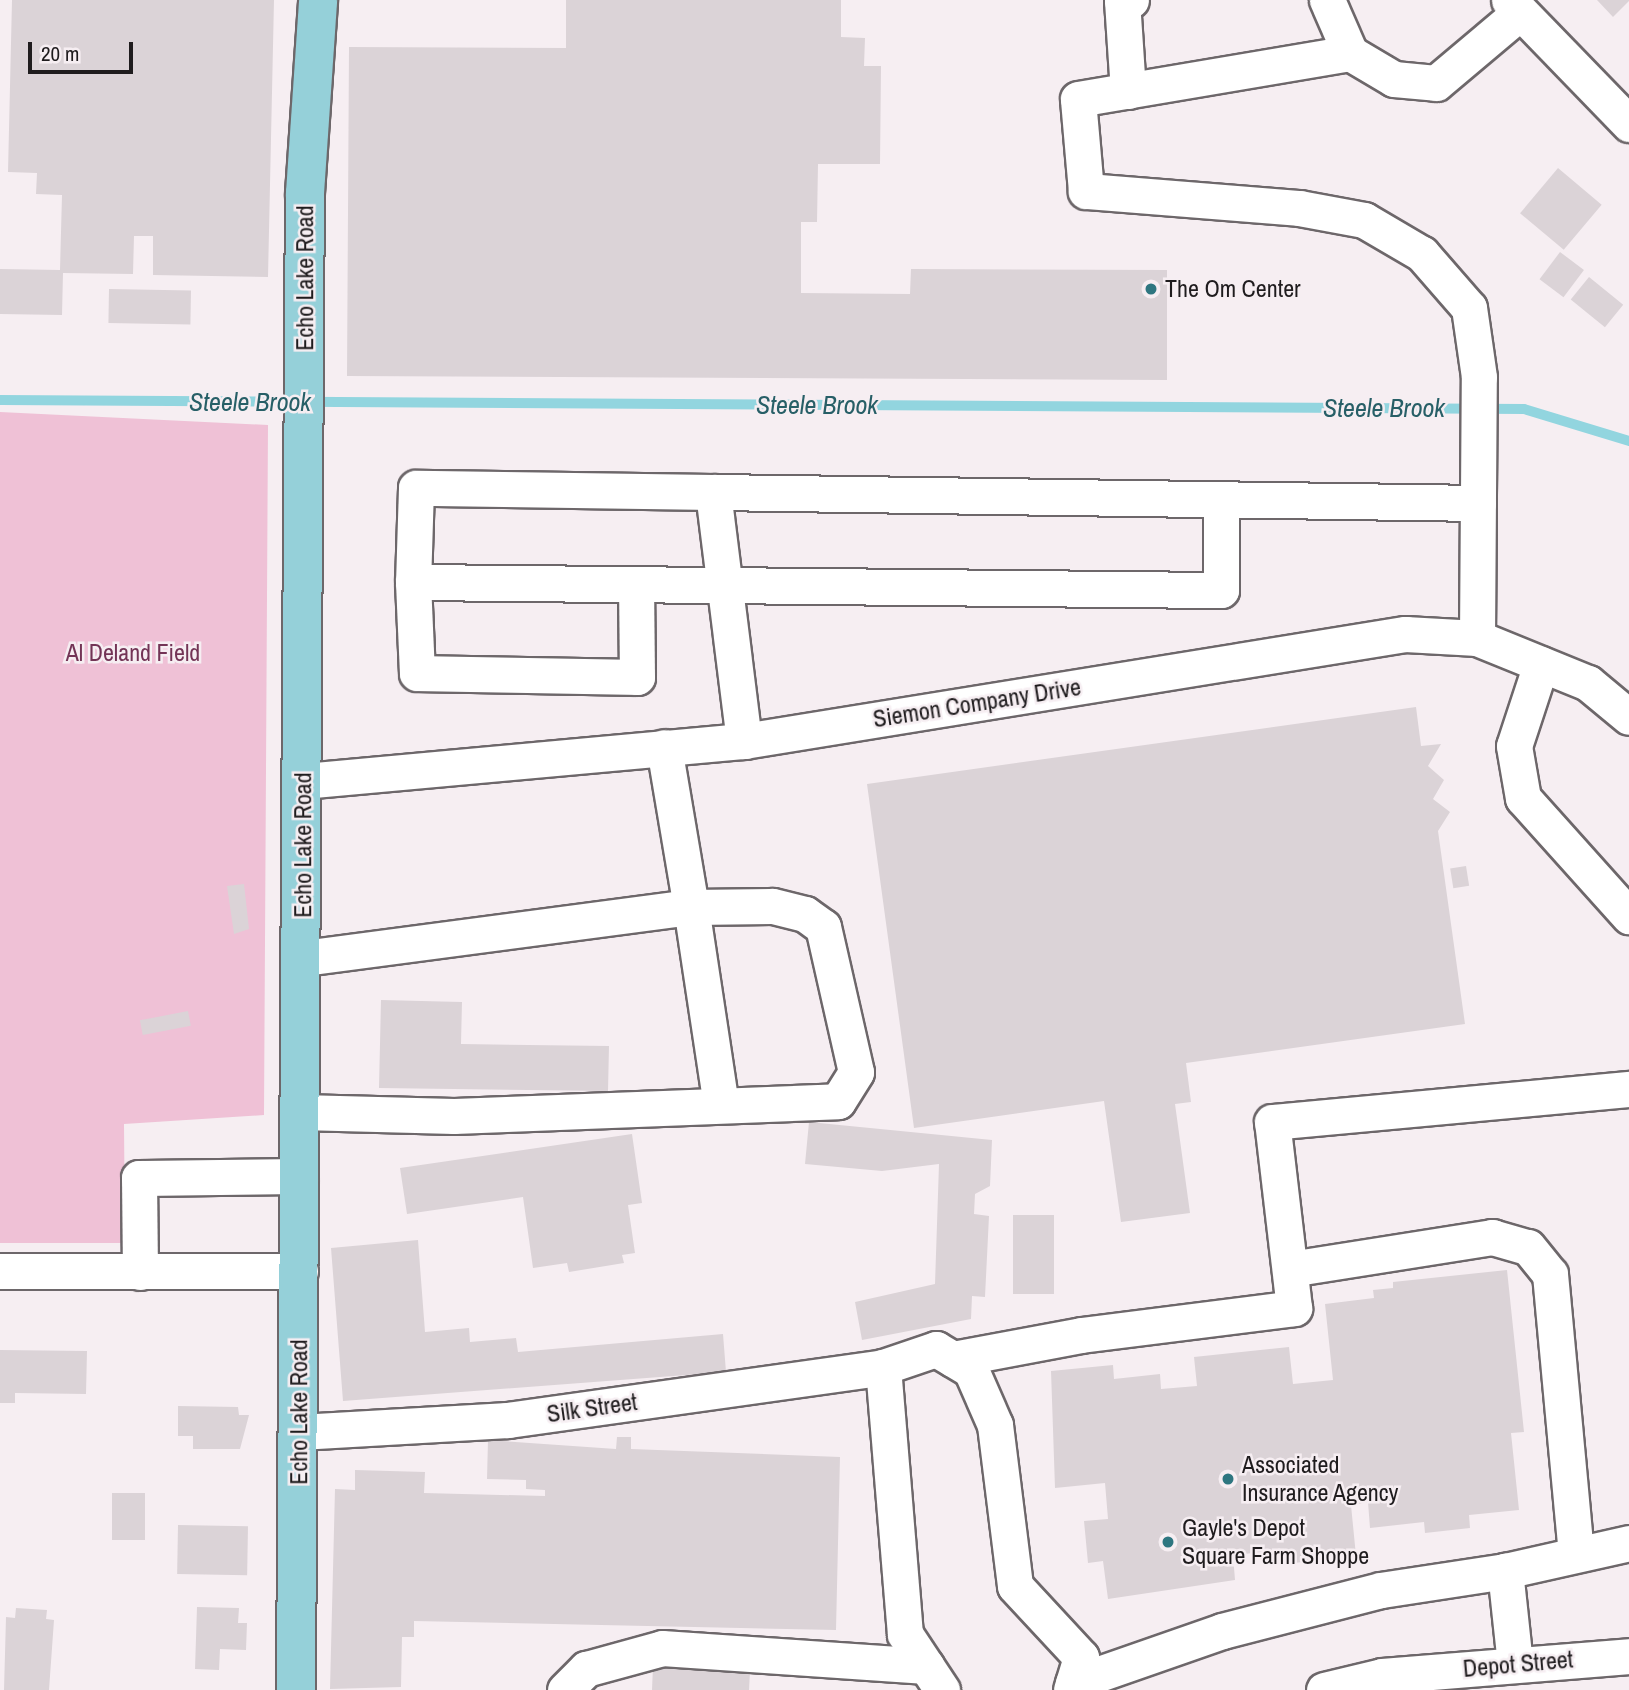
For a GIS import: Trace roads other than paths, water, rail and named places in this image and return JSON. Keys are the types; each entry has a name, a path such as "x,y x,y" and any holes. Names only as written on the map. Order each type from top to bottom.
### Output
{"main road":[{"name":"Echo Lake Road","path":"296,1690 303,958 305,193 318,0"}],"street":[{"path":"1128,91 1122,1 1131,0"},
{"path":"1327,0 1350,53 1394,79 1436,83 1514,7 1629,124"},
{"path":"1350,53 1078,99 1086,191 1299,208 1364,220 1422,254 1469,308 1479,377 1476,638"},
{"path":"636,587 637,677 416,673 413,582 416,488 1478,503"},
{"path":"713,492 744,741"},
{"path":"413,582 725,589 1221,590 1221,499"},
{"name":"Siemon Company Drive","path":"303,780 744,741 1405,634 1476,638 1588,683 1629,717"},
{"path":"1541,664 1514,746 1522,798 1629,916"},
{"path":"664,747 721,1105"},
{"path":"300,1112 454,1116 838,1101 856,1072 823,927 805,914 772,906 691,906 303,958"},
{"path":"1576,1554 1550,1274 1528,1247 1492,1237 1290,1269 1272,1122 1629,1089"},
{"path":"140,1272 139,1178 300,1176"},
{"name":"Silk Street","path":"299,1432 508,1420 883,1367 936,1349 953,1359 1081,1335 1294,1308 1290,1269"},
{"path":"0,1271 300,1271"},
{"path":"953,1359 971,1370 995,1425 1015,1586 1081,1657 1072,1686"},
{"path":"883,1367 905,1634 934,1678"},
{"path":"1072,1686 1222,1630 1381,1590 1506,1571 1629,1543"},
{"path":"1506,1571 1516,1664"},
{"path":"565,1690 586,1669 662,1648 934,1678"},
{"name":"Depot Street","path":"1324,1690 1382,1676 1629,1656"}],"waterway":[{"name":"Steele Brook","path":"0,400 1524,409 1629,441"}],"place":[{"name":"The Om Center","path":"1151,289"},
{"name":"Associated Insurance Agency","path":"1228,1479"},
{"name":"Gayle's Depot Square Farm Shoppe","path":"1168,1542"}],"park label":[{"name":"Al Deland Field","path":"133,653"}]}
